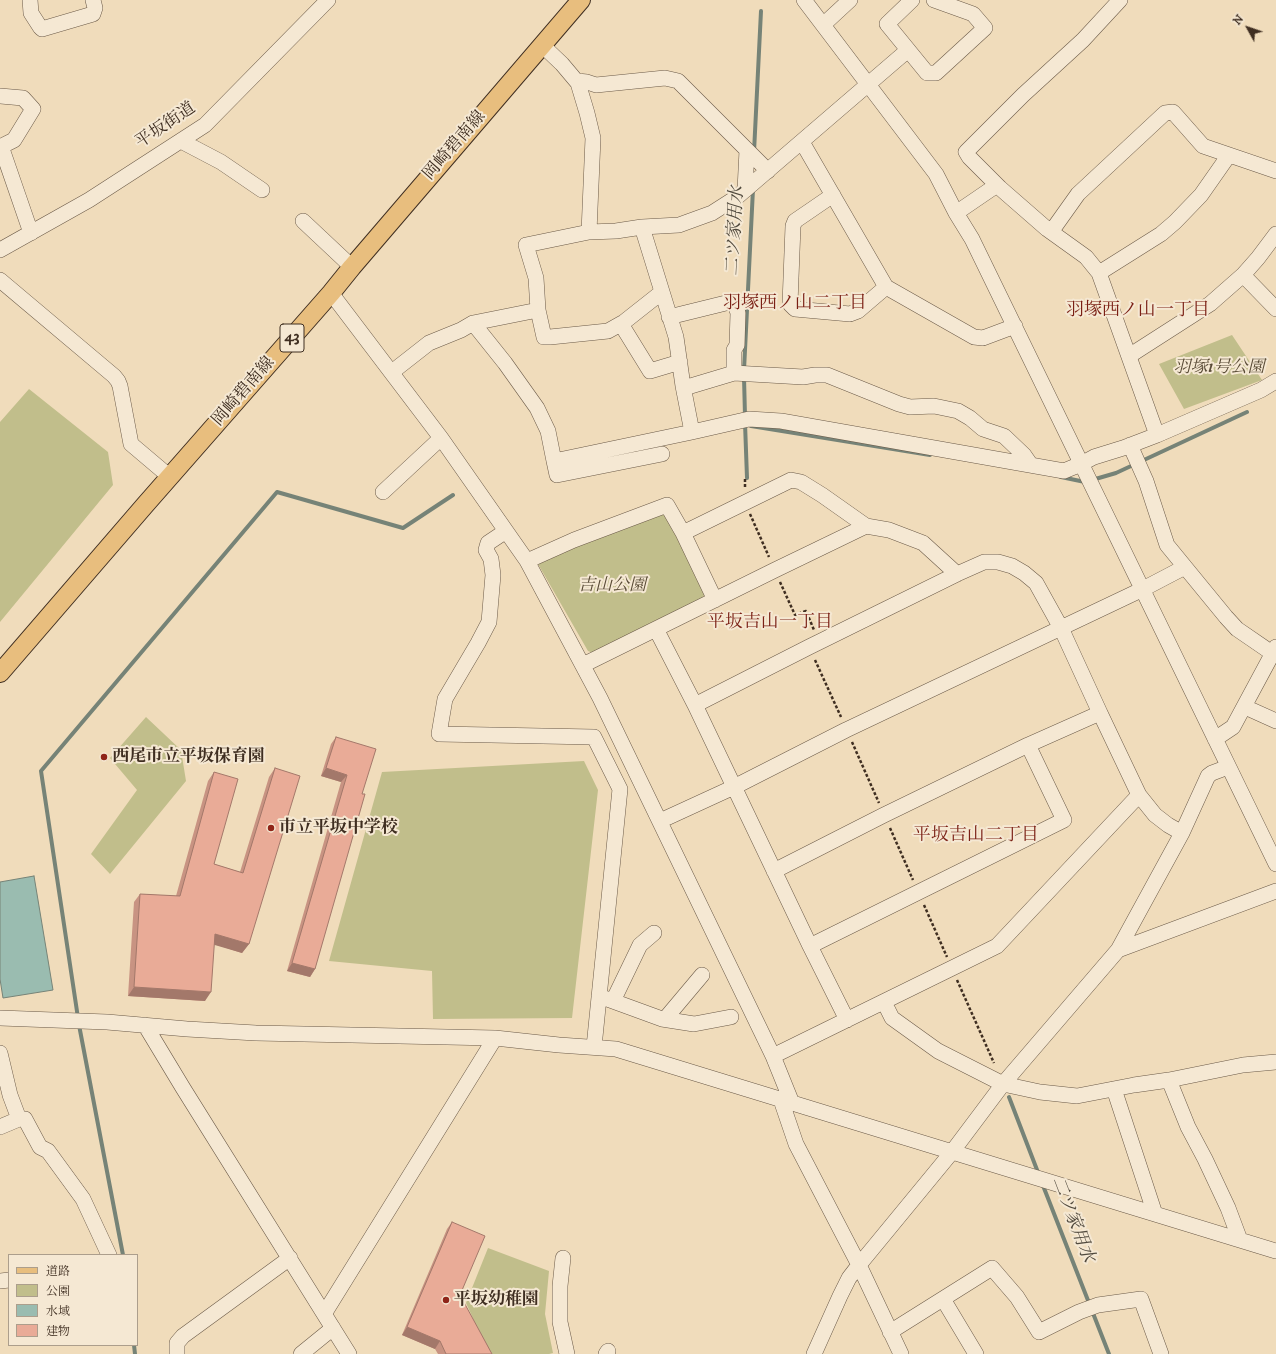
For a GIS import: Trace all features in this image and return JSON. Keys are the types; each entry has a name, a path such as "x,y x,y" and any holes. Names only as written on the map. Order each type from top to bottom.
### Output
{"main road":[{"name":"岡崎碧南線","path":"0,673 331,293 581,0"}],"street":[{"path":"30,0 31,13 42,29 93,14 95,8 93,0"},
{"name":"平坂街道","path":"0,250 89,200 205,125 328,0"},
{"path":"804,0 936,174 956,213 972,238 1276,864"},
{"path":"823,25 850,0"},
{"path":"912,0 887,24 927,73 936,73 985,28 973,14 934,0"},
{"path":"1120,0 1083,40 1023,95 966,152 969,157 997,185 1051,232 1086,257 1099,273 1157,435"},
{"path":"542,45 577,81 593,138 588,232"},
{"path":"662,292 621,324 608,331 544,337 538,310 536,278 526,245 588,232 679,225 712,213 737,197 908,50"},
{"path":"577,81 596,85 665,78 678,81 768,171"},
{"path":"0,96 23,98 33,109 14,140 1,146 31,232"},
{"path":"1051,232 1078,194 1165,113 1173,112 1203,146 1276,171"},
{"path":"181,140 221,162 262,190"},
{"path":"802,142 886,287 974,337 983,338 1015,326"},
{"path":"745,190 747,150"},
{"path":"1099,273 1162,234 1202,195 1229,155"},
{"path":"956,213 997,185"},
{"path":"833,195 795,221 793,226 790,304 795,309 850,314 858,311 886,287"},
{"path":"303,222 352,267"},
{"path":"642,227 676,337 692,432"},
{"path":"1129,356 1210,304 1243,275 1276,234"},
{"path":"1243,275 1276,308"},
{"path":"0,280 114,376 120,386 131,444 170,477"},
{"path":"331,293 441,438 527,561 584,665 773,1056 787,1101 796,1144 859,1265 901,1354"},
{"path":"669,317 734,302 738,313 738,345 734,350 734,373"},
{"path":"392,372 429,343 474,323 538,310"},
{"path":"474,323 537,408 548,431 555,465 651,450 692,432 749,419 781,421 1064,471 1094,457 1157,435 1261,390 1276,381"},
{"path":"621,324 650,371 680,362"},
{"path":"684,388 734,373 803,377 827,375 898,404 910,407 934,406 958,411 970,418 983,429 1004,436 1024,455 1031,465"},
{"path":"383,492 441,438"},
{"path":"1130,445 1146,481 1168,545 1184,567 1237,629 1274,650 1233,727 1215,739"},
{"path":"683,533 791,480 800,482 822,495 866,526 889,530 923,543 957,574"},
{"path":"527,561 574,540 667,505 683,533 715,600"},
{"path":"584,665 866,526"},
{"path":"506,531 488,543 486,550 491,559 493,575 489,622 446,699 439,734 594,738 620,790 606,999 594,1047"},
{"path":"695,705 809,646 957,574 984,562 998,562 1012,566 1024,573 1036,583 1061,628 1139,795 1155,815 1182,833"},
{"path":"660,821 734,787 846,730 1143,589 1184,567"},
{"path":"656,629 695,705 847,1020"},
{"path":"1244,707 1276,720"},
{"path":"774,870 1028,745 1100,713"},
{"path":"810,946 1064,820 1028,745"},
{"path":"814,1354 849,1278 952,1152 1003,1084 1118,950 1182,833 1208,776 1228,767"},
{"path":"773,1056 997,946 1139,795"},
{"path":"1118,950 1276,891"},
{"path":"606,999 640,945 654,933"},
{"path":"664,1019 702,975"},
{"path":"606,999 664,1019 694,1024 731,1017"},
{"path":"884,1002 892,1018 938,1051 1003,1084 1047,1093 1077,1096 1170,1080 1243,1065 1276,1062"},
{"path":"0,1018 107,1022 188,1029 271,1033 495,1038 616,1049 1276,1251"},
{"path":"145,1025 349,1354"},
{"path":"324,1314 495,1038"},
{"path":"0,1054 10,1095 19,1119"},
{"path":"1170,1080 1188,1127 1222,1194 1240,1240"},
{"path":"1114,1089 1155,1214"},
{"path":"0,1127 19,1119 25,1119 40,1147 48,1151 82,1199 109,1254"},
{"path":"178,1354 177,1343 183,1336 290,1258"},
{"path":"563,1258 560,1286 560,1322 566,1354"},
{"path":"890,1332 992,1268 1017,1296 1039,1332 1098,1305 1141,1299 1161,1354"},
{"path":"942,1299 976,1354"},
{"path":"301,1354 333,1328"}],"path":[{"path":"809,646 1003,1084"}],"green space":[{"name":"羽塚1号公園","path":"1232,335 1262,380 1184,409 1159,364"},
{"path":"29,389 108,452 113,485 0,622 0,422"},
{"name":"吉山公園","path":"666,513 705,593 702,600 593,653 588,651 538,564 541,560"},
{"path":"146,717 181,750 186,781 110,874 91,854 137,790 110,758"},
{"path":"584,761 598,790 572,1018 433,1019 432,971 329,961 382,772"},
{"path":"488,1248 549,1271 545,1314 553,1353 489,1354 466,1303"}],"water":[{"path":"34,876 53,990 3,998 0,979 0,882"}],"building":[{"path":"336,737 376,749 362,794 365,794 315,969 292,963 347,775 326,768"},
{"path":"275,768 300,776 249,944 215,934 211,992 134,987 140,894 180,896 214,772 238,779 214,864 243,873"},
{"path":"452,1222 485,1236 460,1295 492,1354 446,1354 440,1341 407,1327"}],"waterway":[{"name":"二ツ家用水","path":"754,152 761,11"},
{"name":"二ツ家用水","path":"744,370 753,189"},
{"name":"二ツ家用水","path":"744,377 745,416"},
{"path":"1092,480 1116,473 1247,412"},
{"name":"二ツ家用水","path":"745,423 747,478"},
{"path":"751,426 930,455"},
{"path":"1061,477 1085,482"},
{"path":"78,1018 41,771 277,492 403,528 453,495"},
{"path":"79,1025 123,1254"},
{"name":"二ツ家用水","path":"1009,1097 1039,1175"},
{"name":"二ツ家用水","path":"1042,1183 1109,1354"},
{"path":"134,1346 135,1354"}],"place":[{"name":"西尾市立平坂保育園","path":"104,757"},
{"name":"市立平坂中学校","path":"271,828"},
{"name":"平坂幼稚園","path":"446,1300"}],"district":[{"name":"羽塚西ノ山二丁目","path":"795,304"},
{"name":"羽塚西ノ山一丁目","path":"1138,311"},
{"name":"平坂吉山一丁目","path":"770,623"},
{"name":"平坂吉山二丁目","path":"976,836"}]}
